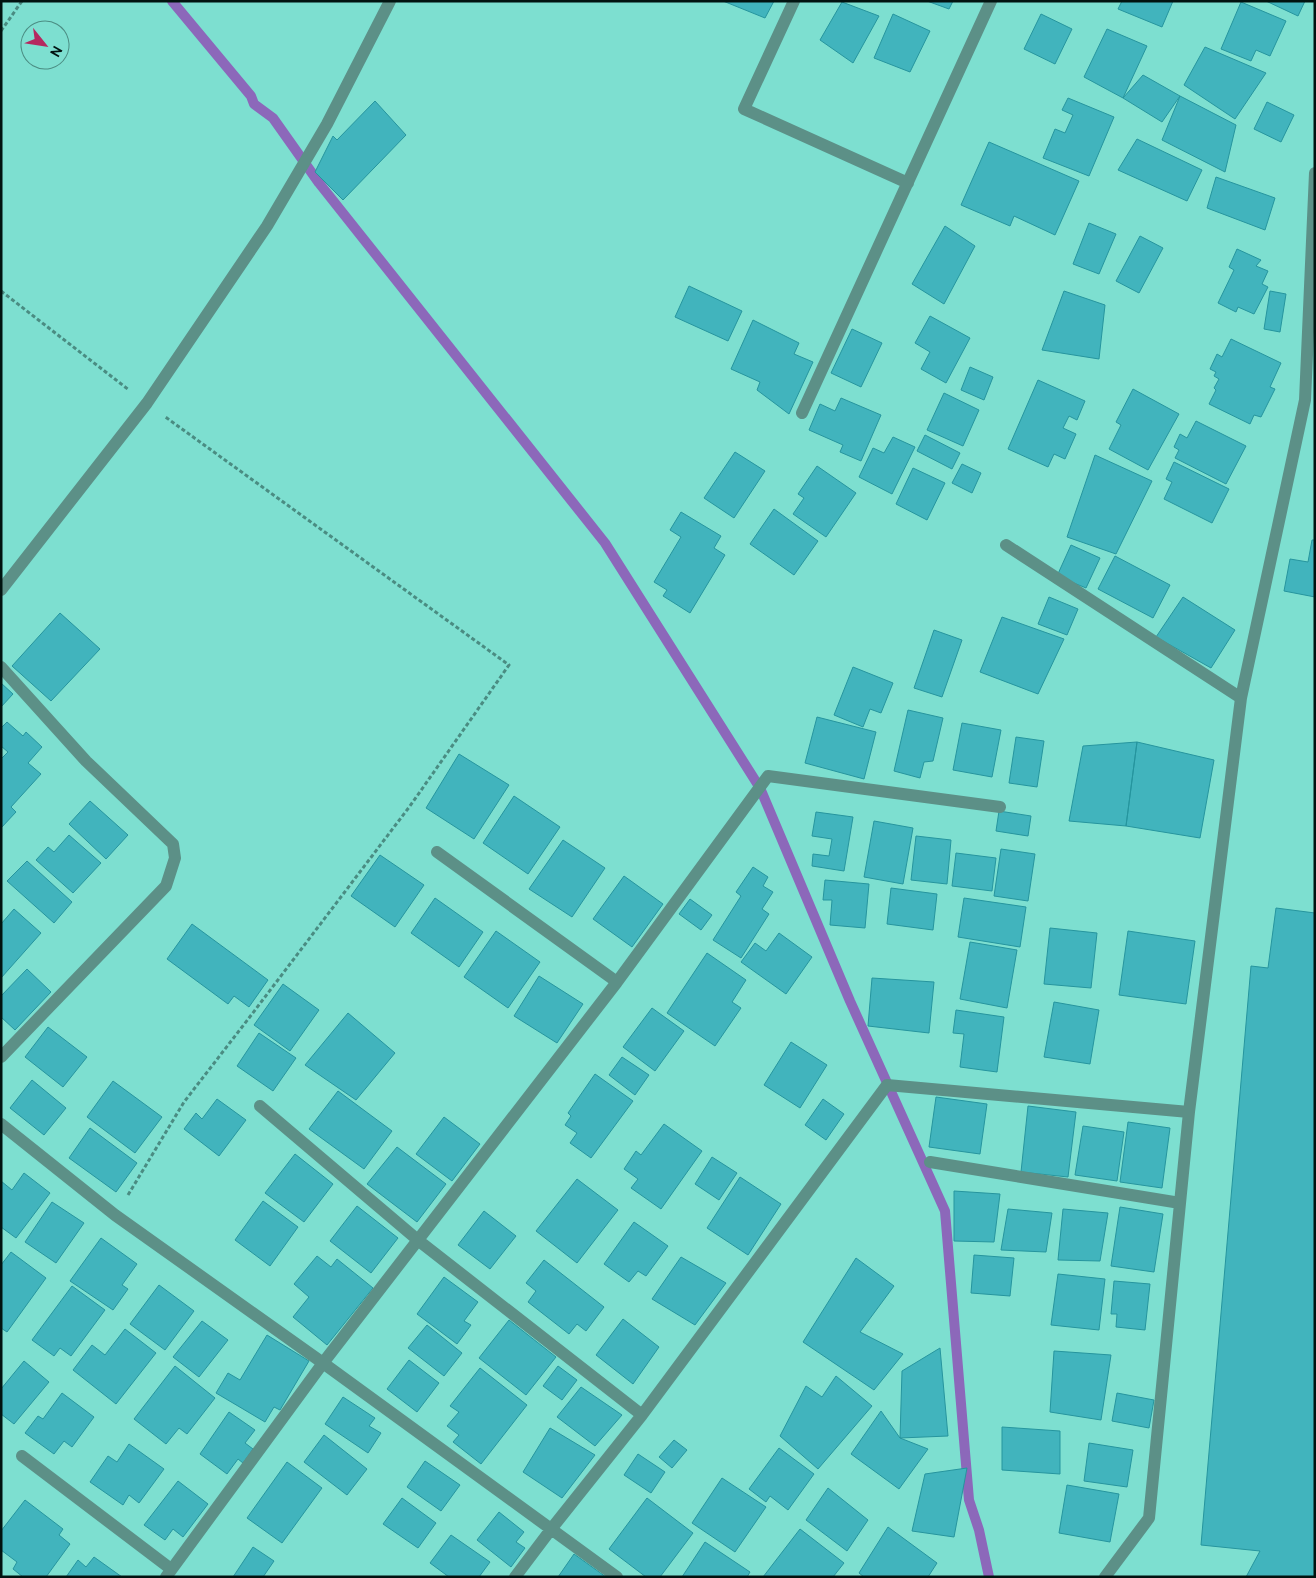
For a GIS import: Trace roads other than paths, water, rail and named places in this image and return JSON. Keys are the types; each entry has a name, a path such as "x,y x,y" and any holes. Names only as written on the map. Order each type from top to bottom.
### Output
{"street":[{"path":"1,590 147,403 267,226 327,124 390,1"},
{"path":"794,1 744,109 908,183"},
{"path":"802,413 992,1"},
{"path":"1105,1577 1149,1518 1188,1112 1241,698 1304,400 1315,173"},
{"path":"1006,545 1241,698"},
{"path":"1,667 86,761 173,844 175,858 166,886 1,1057"},
{"path":"22,1456 168,1573 323,1363 617,982 768,776 1000,807"},
{"path":"437,852 617,982"},
{"path":"515,1577 642,1415 887,1085 1188,1112"},
{"path":"260,1106 419,1241 642,1415"},
{"path":"1,1124 115,1215 618,1577"},
{"path":"930,1162 1180,1203"}],"waterway":[{"path":"172,1 251,96 254,104 273,118 319,183 605,543 760,788 850,1001 945,1211 969,1500 979,1530 989,1577"}]}
